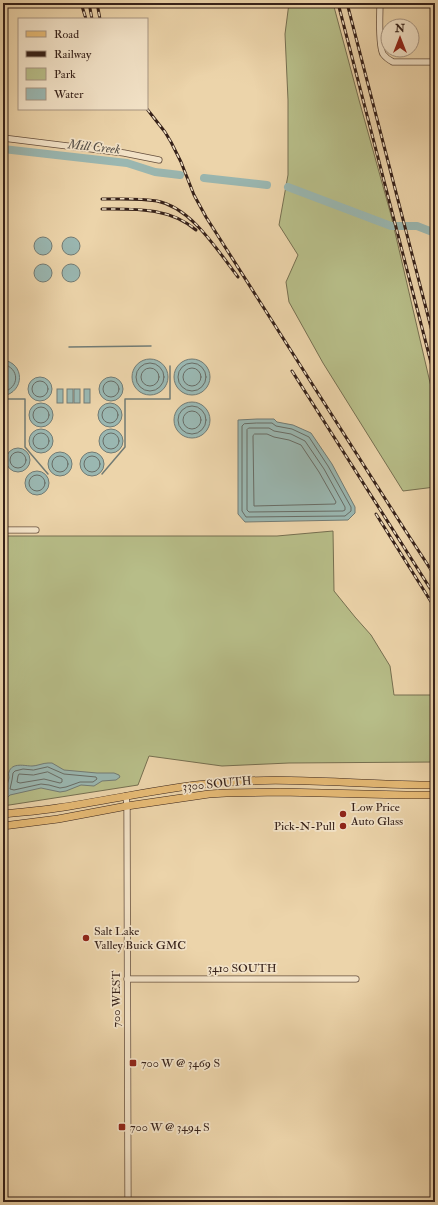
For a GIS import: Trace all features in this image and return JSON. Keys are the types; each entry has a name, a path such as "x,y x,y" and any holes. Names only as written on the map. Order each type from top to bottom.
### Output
{"main road":[{"name":"3300 SOUTH","path":"3,814 57,808 208,784 243,781 435,785"},
{"name":"3300 SOUTH","path":"3,826 58,819 127,806 232,792 435,795"}],"street":[{"path":"380,3 382,51 384,56 393,62 435,62"},
{"path":"3,138 124,153 159,160"},
{"path":"3,530 36,530"},
{"name":"700 WEST","path":"126,796 128,1202"},
{"name":"3410 SOUTH","path":"127,979 356,979"}],"green space":[{"path":"289,3 333,3 391,215 435,404 435,487 403,491 323,363 289,302 286,282 298,255 279,225 288,175 288,100 285,34"},
{"path":"333,531 334,591 371,635 390,666 394,695 435,695 435,762 289,763 222,766 149,756 138,785 3,806 3,536 277,536"}],"water":[{"path":"39,237 47,237 52,242 50,253 47,255 39,255 34,250 34,242"},
{"path":"67,237 75,237 80,242 78,253 75,255 67,255 62,250 62,242"},
{"path":"39,264 47,264 52,269 50,280 47,282 39,282 34,277 34,269"},
{"path":"67,264 75,264 80,269 78,280 75,282 67,282 62,277 62,269"},
{"path":"154,359 163,364 167,370 167,384 163,390 154,395 146,395 137,390 133,384 132,373 137,364 143,360"},
{"path":"196,359 205,364 209,370 209,384 205,390 196,395 188,395 179,390 175,384 174,373 179,364 185,360"},
{"path":"3,360 10,362 15,366 20,378 15,389 3,396"},
{"path":"40,377 48,381 52,389 48,397 40,401 32,397 28,389 32,381"},
{"path":"111,377 119,381 123,389 119,397 111,401 103,397 99,389 103,381"},
{"path":"57,389 63,389 63,403 57,403"},
{"path":"67,389 73,389 73,403 67,403"},
{"path":"74,389 80,389 80,403 74,403"},
{"path":"84,389 90,389 90,403 84,403"},
{"path":"196,402 205,407 209,413 209,427 205,433 196,438 188,438 179,433 175,427 174,416 179,407 185,403"},
{"path":"41,403 49,407 53,415 49,423 41,427 33,423 29,415 33,407"},
{"path":"110,403 118,407 122,415 118,423 110,427 102,423 98,415 102,407"},
{"path":"274,419 277,422 293,425 311,433 332,464 355,507 355,513 348,520 245,522 238,514 238,420"},
{"path":"41,429 49,433 53,441 49,449 41,453 33,449 29,441 33,433"},
{"path":"111,429 119,433 123,441 119,449 111,453 103,449 99,441 103,433"},
{"path":"18,448 26,452 30,460 26,468 18,472 10,468 6,460 10,452"},
{"path":"60,452 68,456 72,464 68,472 60,476 52,472 48,464 52,456"},
{"path":"92,452 100,456 104,464 100,472 92,476 84,472 80,464 84,456"},
{"path":"37,471 45,475 49,483 45,491 37,495 29,491 25,483 29,475"},
{"path":"44,763 52,763 64,770 114,773 120,777 116,780 102,781 94,786 81,785 66,791 60,792 41,788 10,795 8,797 6,788 9,773 13,767 19,765 34,766"}],"waterway":[{"name":"Mill Creek","path":"3,149 127,163 155,172 180,175"},
{"name":"Mill Creek","path":"204,178 267,185"},
{"name":"Mill Creek","path":"288,187 391,226 417,226 435,233"},
{"path":"69,347 151,346"},
{"path":"102,474 125,447 125,399 170,399 170,366"},
{"path":"3,399 25,399 25,447 48,474"}],"railway":[{"path":"81,3 86,18"},
{"path":"89,3 92,18"},
{"path":"97,3 100,18"},
{"path":"338,3 435,378"},
{"path":"347,3 435,343"},
{"path":"148,110 171,142 181,162 194,195 206,217 435,576"},
{"path":"102,199 144,199 170,205 181,212 203,232 238,277"},
{"path":"102,209 127,209 163,213 186,222 196,230"},
{"path":"292,371 435,596"},
{"path":"376,514 435,608"}],"place":[{"name":"Low Price Auto Glass","path":"343,814"},
{"name":"Pick-N-Pull","path":"343,826"},
{"name":"Salt Lake Valley Buick GMC","path":"86,938"},
{"name":"700 W @ 3469 S","path":"133,1063"},
{"name":"700 W @ 3494 S","path":"122,1127"}]}
